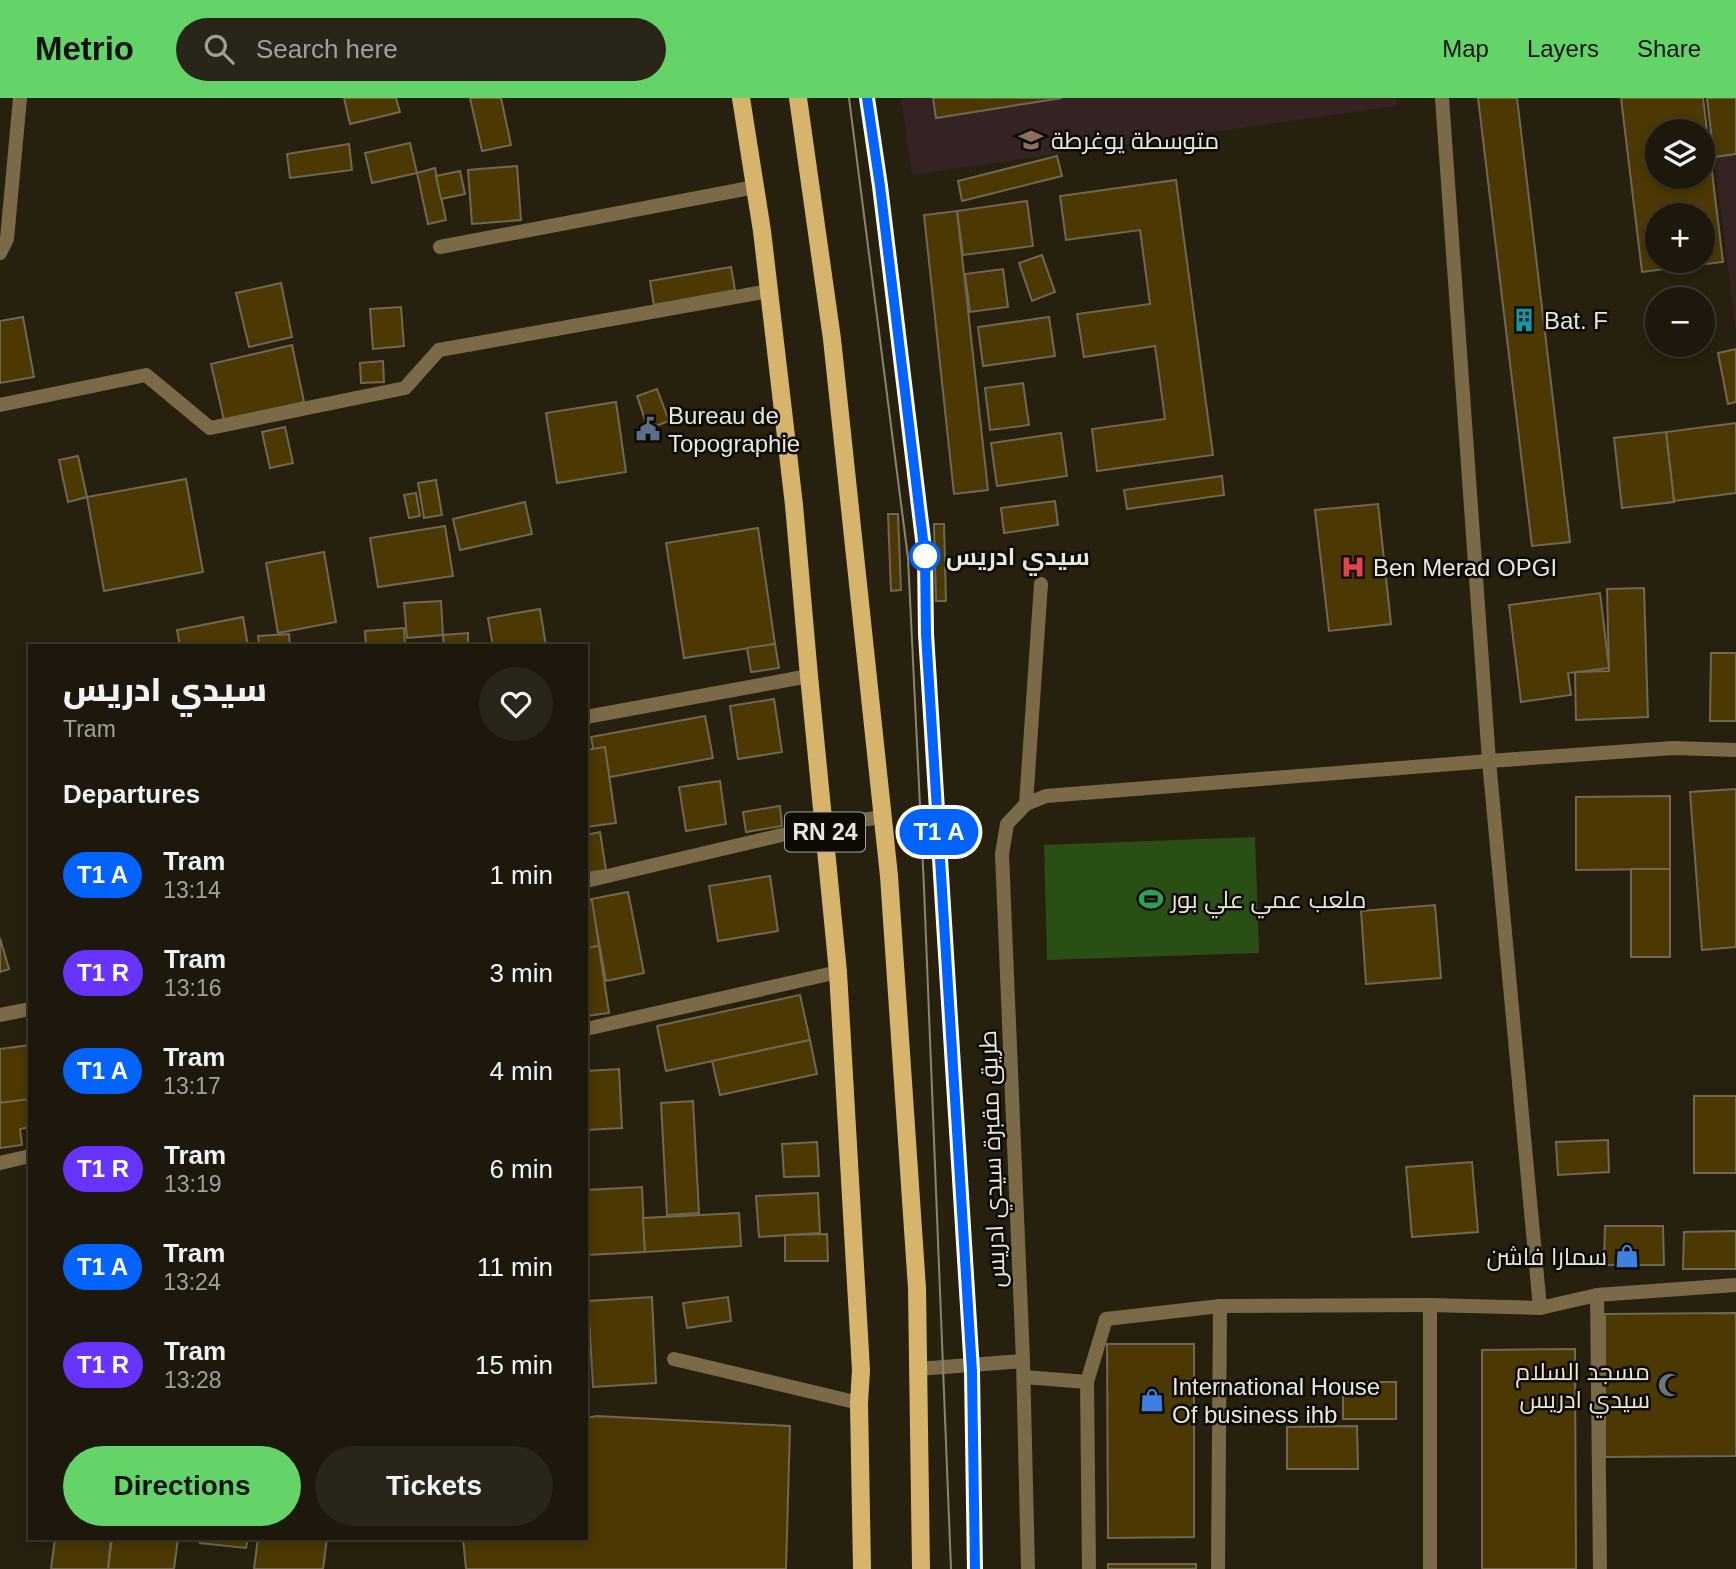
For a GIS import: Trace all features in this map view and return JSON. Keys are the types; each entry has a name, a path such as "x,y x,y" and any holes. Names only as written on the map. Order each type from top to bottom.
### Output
{"main road":[{"name":"RN 24","path":"741,98 762,231 794,505 838,972 860,1370 862,1569"},
{"name":"RN 24","path":"798,98 832,339 889,876 917,1288 921,1569"}],"street":[{"path":"0,253 8,239 20,98"},
{"path":"1442,98 1489,761 1540,1308"},
{"path":"440,247 755,187"},
{"path":"0,405 146,374 209,428 405,388 439,350 769,291"},
{"path":"1041,584 1026,804 1046,796 1073,793 1489,761 1673,748 1736,750"},
{"path":"588,717 809,676"},
{"name":"طريق مقبرة سيدي ادريس","path":"1026,804 1007,824 1002,855 1024,1377 1028,1569"},
{"path":"588,881 824,825 883,817"},
{"path":"588,1029 838,972"},
{"path":"0,1015 28,1009"},
{"path":"0,1163 28,1156"},
{"path":"1089,1569 1087,1382 1105,1319 1220,1306 1430,1305 1540,1308 1597,1295 1736,1285"},
{"path":"1597,1295 1600,1569"},
{"path":"1430,1305 1430,1569"},
{"path":"1218,1569 1220,1306"},
{"path":"674,1359 859,1403"},
{"path":"918,1369 1023,1360"},
{"path":"1024,1377 1087,1382"}],"shaded area":[{"name":"متوسطة يوغرطة","path":"901,98 1396,98 1397,106 912,175"},
{"path":"1707,98 1736,98 1736,333 1715,163 1715,119 1710,119"}],"green space":[{"name":"ملعب عمي علي بور","path":"1255,837 1259,953 1047,960 1044,845"}],"building":[{"path":"344,98 396,98 400,112 350,124"},
{"path":"470,98 501,98 511,145 482,151"},
{"path":"933,98 1062,98 936,118"},
{"name":"Bat. F","path":"1478,98 1517,98 1570,542 1532,546"},
{"path":"1621,98 1703,98 1706,119 1645,119 1645,189 1714,189 1723,262 1715,263 1715,203 1645,203 1645,272 1642,272"},
{"path":"1707,98 1736,98 1736,154 1715,157 1715,119 1709,119"},
{"path":"410,143 417,173 372,183 365,153"},
{"path":"349,144 352,170 290,178 287,154"},
{"path":"1057,156 1062,176 962,201 958,181"},
{"path":"517,166 521,220 472,224 468,170"},
{"path":"435,168 446,220 428,224 417,173"},
{"path":"460,171 465,194 441,199 436,176"},
{"path":"1176,180 1213,455 1097,471 1092,429 1165,419 1155,346 1084,357 1077,314 1150,304 1140,230 1066,240 1060,196"},
{"path":"1027,201 1033,246 963,255 957,211"},
{"path":"957,211 988,490 954,494 924,215"},
{"path":"1042,255 1055,292 1032,301 1019,263"},
{"path":"731,267 735,290 654,305 650,281"},
{"path":"1003,269 1008,307 970,312 965,274"},
{"path":"281,283 292,337 249,347 236,293"},
{"path":"401,307 404,346 373,349 370,309"},
{"path":"23,317 34,377 0,383 0,321"},
{"path":"1049,317 1055,356 983,366 978,327"},
{"path":"292,345 304,402 224,420 211,364"},
{"path":"1736,349 1736,402 1728,404 1718,353"},
{"path":"383,361 384,382 361,383 360,363"},
{"path":"1023,383 1029,425 990,430 985,388"},
{"path":"657,389 669,421 648,429 637,396"},
{"path":"616,402 626,472 557,483 546,413"},
{"path":"1736,423 1736,493 1674,501 1666,432"},
{"path":"285,427 293,463 270,468 262,432"},
{"path":"1666,432 1674,502 1622,508 1614,438"},
{"path":"1061,433 1067,476 997,486 991,443"},
{"path":"78,456 87,497 68,502 59,460"},
{"path":"1222,476 1224,495 1127,509 1124,490"},
{"path":"186,479 203,572 104,591 87,497"},
{"path":"436,480 442,515 424,518 418,483"},
{"path":"416,493 420,516 409,518 404,495"},
{"path":"1055,501 1058,525 1004,533 1001,508"},
{"path":"525,502 532,534 460,550 453,519"},
{"name":"Ben Merad OPGI","path":"1378,504 1391,624 1329,631 1315,510"},
{"path":"888,514 898,514 901,590 891,591"},
{"path":"934,524 944,524 946,601 936,601"},
{"path":"445,526 453,576 378,587 370,538"},
{"path":"758,528 775,644 684,658 666,543"},
{"path":"324,552 336,622 278,633 266,563"},
{"path":"1644,588 1648,717 1576,720 1575,672 1609,671 1607,589"},
{"path":"1600,593 1609,668 1568,673 1571,695 1521,702 1509,605"},
{"path":"441,601 443,635 407,638 404,603"},
{"path":"540,609 546,644 493,644 488,618"},
{"path":"243,617 248,644 180,644 177,630"},
{"path":"404,628 405,644 366,644 365,631"},
{"path":"468,633 468,644 444,644 443,635"},
{"path":"289,634 290,644 259,644 258,636"},
{"path":"775,644 779,668 751,672 747,648"},
{"path":"1711,653 1736,653 1736,721 1710,721"},
{"path":"774,699 782,752 738,759 730,706"},
{"path":"705,716 713,758 599,779 591,737"},
{"path":"605,747 616,823 588,827 588,750"},
{"path":"720,781 726,824 686,831 679,787"},
{"path":"1736,789 1736,947 1702,950 1690,792"},
{"path":"1670,796 1670,869 1576,870 1576,797"},
{"path":"780,806 782,826 746,832 743,812"},
{"path":"600,832 606,870 588,873 588,835"},
{"path":"1631,869 1670,869 1670,957 1631,957"},
{"path":"770,876 778,931 718,941 709,886"},
{"path":"628,892 644,973 606,981 591,899"},
{"path":"592,900 599,946 588,948 588,901"},
{"path":"1435,905 1441,978 1366,984 1361,911"},
{"path":"0,938 9,969 0,972"},
{"path":"599,946 609,1013 588,1016 588,948"},
{"path":"800,995 810,1040 666,1071 657,1026"},
{"path":"810,1040 817,1074 720,1095 712,1061"},
{"path":"28,1045 28,1105 2,1109 0,1049"},
{"path":"619,1069 622,1128 588,1130 588,1071"},
{"path":"1694,1096 1736,1096 1736,1173 1694,1173"},
{"path":"28,1099 28,1127 20,1129 22,1145 0,1148 0,1103"},
{"path":"693,1101 699,1213 667,1215 661,1103"},
{"path":"1608,1140 1609,1172 1558,1175 1556,1142"},
{"path":"817,1142 819,1176 784,1177 782,1144"},
{"path":"1472,1162 1478,1232 1412,1237 1406,1167"},
{"path":"642,1187 645,1252 588,1255 588,1190"},
{"path":"818,1193 820,1233 759,1237 756,1196"},
{"path":"739,1213 741,1246 645,1252 643,1218"},
{"path":"1605,1226 1663,1226 1664,1265 1604,1265"},
{"path":"1736,1231 1736,1269 1683,1269 1684,1232"},
{"path":"827,1234 828,1261 785,1261 785,1235"},
{"path":"652,1297 656,1383 593,1387 588,1301"},
{"path":"728,1297 731,1321 687,1328 683,1303"},
{"name":"مسجد السلام سيدي ادريس","path":"1736,1313 1736,1456 1605,1457 1605,1314"},
{"path":"1107,1344 1194,1344 1194,1537 1108,1538"},
{"path":"1575,1349 1576,1569 1482,1569 1482,1350"},
{"path":"1343,1382 1396,1382 1396,1419 1343,1419"},
{"path":"588,1418 790,1426 786,1569 466,1569 463,1540 588,1540"},
{"path":"1357,1426 1358,1469 1287,1469 1287,1427"},
{"path":"55,1540 111,1540 108,1569 51,1569"},
{"path":"112,1540 178,1540 174,1569 108,1569"},
{"path":"201,1540 248,1540 246,1548 200,1543"},
{"path":"258,1540 327,1540 323,1569 254,1569"},
{"path":"1108,1564 1196,1564 1196,1569 1108,1569"}],"tram line":[{"path":"849,98 908,558 951,1569"},
{"path":"867,98 925,556 925,615 972,1371 975,1569"},
{"path":"867,98 925,556 926,634 972,1371 975,1569"}],"place":[{"name":"متوسطة يوغرطة","path":"1031,140"},
{"name":"Bat. F","path":"1524,320"},
{"name":"Bureau de Topographie","path":"648,429"},
{"name":"سيدي ادريس","path":"925,556"},
{"name":"Ben Merad OPGI","path":"1353,567"},
{"name":"ملعب عمي علي بور","path":"1151,899"},
{"name":"سمارا فاشن","path":"1627,1256"},
{"name":"مسجد السلام سيدي ادريس","path":"1670,1385"},
{"name":"International House Of business ihb","path":"1152,1400"}]}
